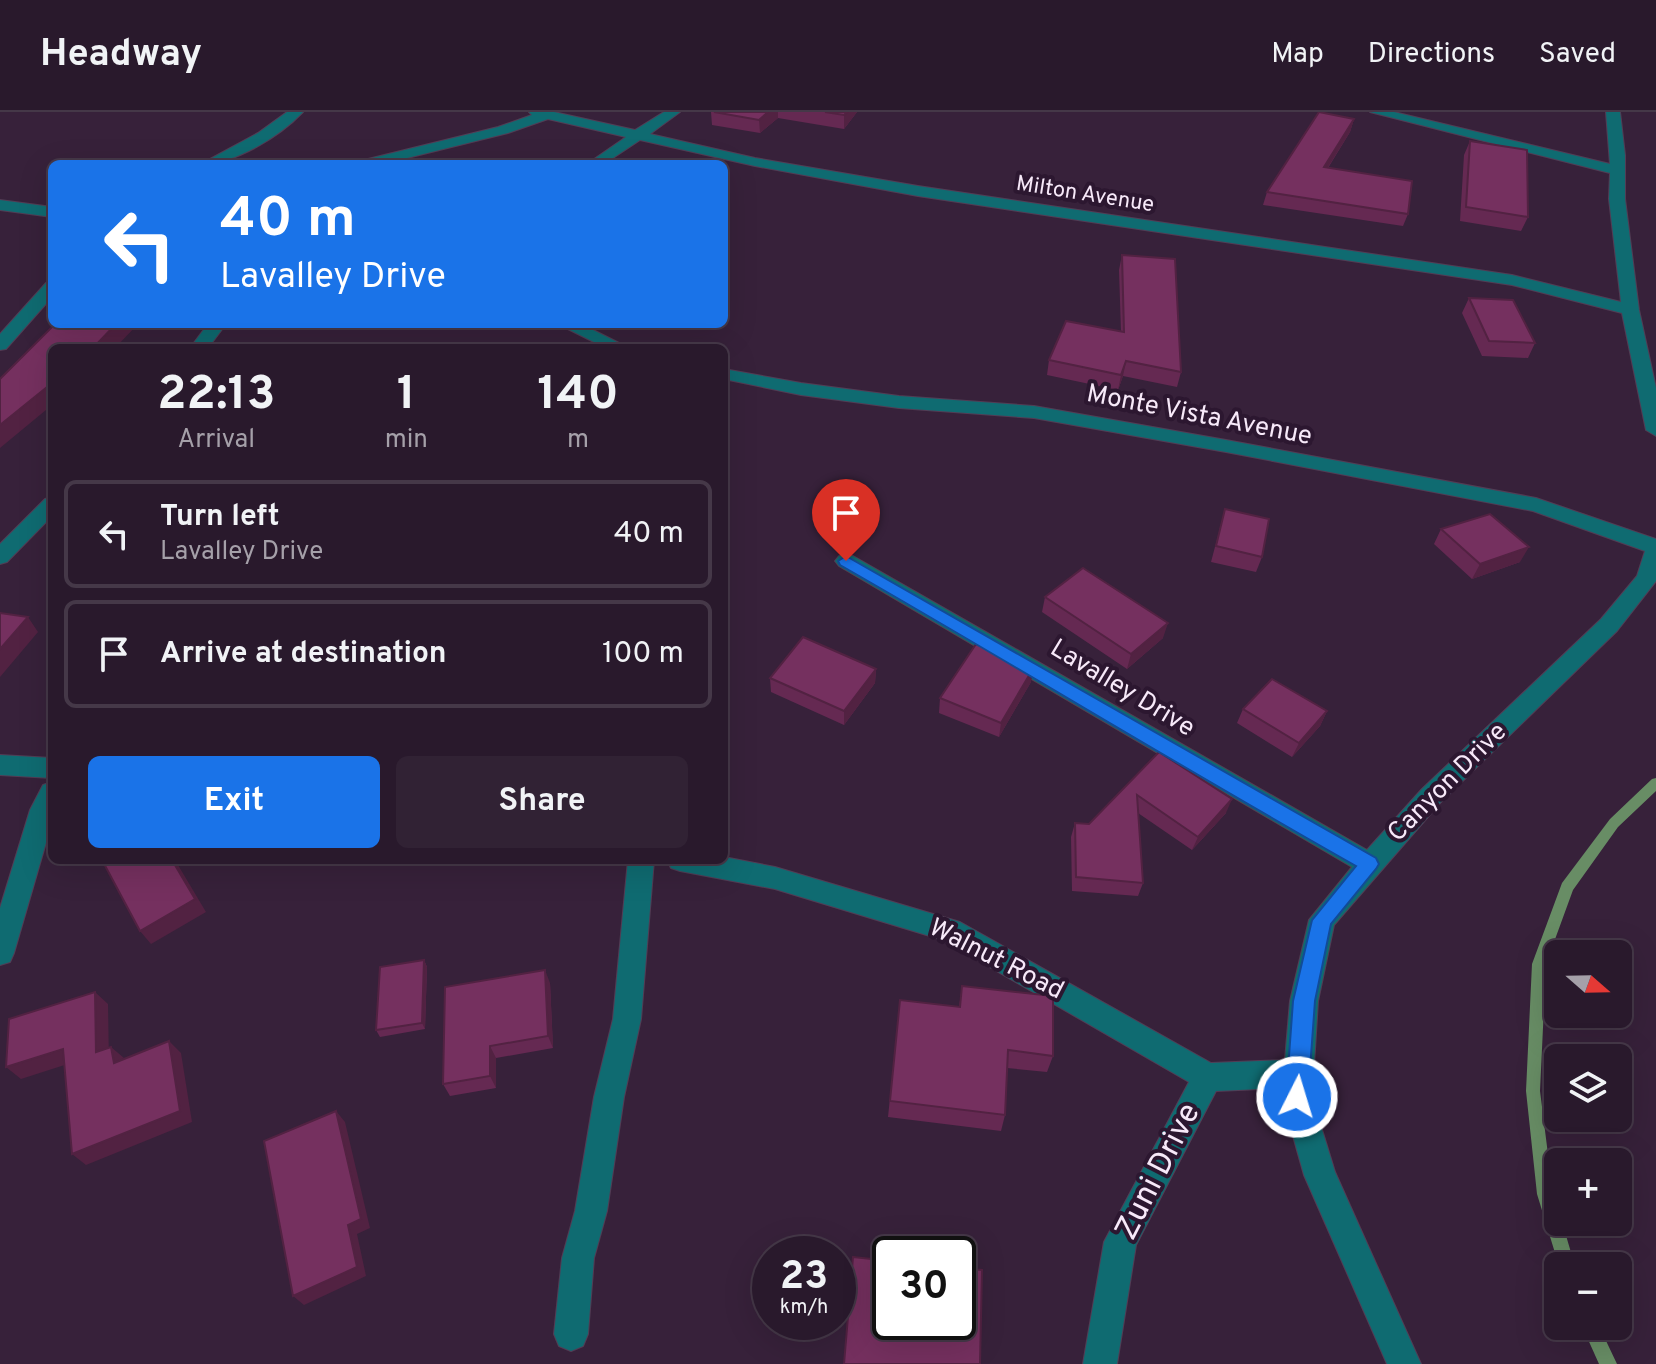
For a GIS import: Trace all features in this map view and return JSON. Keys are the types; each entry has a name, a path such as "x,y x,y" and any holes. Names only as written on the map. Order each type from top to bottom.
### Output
{"street":[{"path":"216,160 263,136 296,112"},
{"path":"601,160 673,112"},
{"path":"1377,112 1618,170"},
{"path":"1613,112 1617,199 1630,310 1656,430"},
{"path":"381,160 503,130 541,113"},
{"name":"Milton Avenue","path":"541,113 755,162 918,191 1512,280 1630,310"},
{"path":"0,205 48,211"},
{"path":"0,345 48,291"},
{"path":"0,329 22,320"},
{"path":"576,328 611,344"},
{"name":"Monte Vista Avenue","path":"728,375 899,402 1034,412 1226,446 1536,505 1656,548"},
{"path":"0,557 48,508"},
{"name":"Canyon Drive","path":"1404,1364 1320,1175 1297,1097 1304,1001 1322,920 1431,796 1609,625 1647,578 1656,548"},
{"name":"Lavalley Drive","path":"846,561 1023,662 1207,773 1369,864"},
{"path":"0,765 48,768"},
{"path":"0,953 48,800"},
{"path":"571,1334 578,1258 591,1211 609,1097 627,1019 641,864"},
{"name":"Walnut Road","path":"701,864 775,878 950,930 1208,1077"},
{"path":"1208,1077 1299,1073"},
{"name":"Zuni Drive","path":"1100,1364 1120,1242 1208,1077"}],"building":[{"path":"714,112 768,112 759,120"},
{"path":"1319,112 1354,119 1324,167 1412,181 1408,214 1267,192"},
{"path":"1470,141 1527,150 1528,217 1466,207"},
{"path":"1122,255 1175,259 1181,372 1126,361 1121,375 1049,360 1066,321 1124,332"},
{"path":"1469,298 1513,300 1535,343 1489,341"},
{"path":"51,328 112,328 97,344 48,344 48,386 0,425 0,379"},
{"path":"1225,509 1269,519 1262,557 1216,546"},
{"path":"1490,514 1529,547 1480,564 1441,529"},
{"path":"1083,568 1168,623 1131,654 1045,597"},
{"path":"0,613 28,617 0,649"},
{"path":"803,637 876,669 844,711 770,678"},
{"path":"976,644 1034,667 1001,723 940,698"},
{"path":"1272,679 1327,711 1299,743 1243,709"},
{"path":"1159,752 1232,799 1198,837 1137,795 1143,883 1076,877 1075,823 1089,824"},
{"path":"104,864 174,864 195,899 140,931"},
{"path":"424,960 422,1023 376,1030 380,967"},
{"path":"545,970 548,1036 490,1046 490,1076 443,1084 445,987"},
{"path":"962,986 1053,996 1053,1056 1008,1050 1005,1115 890,1101 900,1000 960,1007"},
{"path":"95,992 96,1052 111,1047 114,1063 169,1041 180,1111 72,1154 63,1049 6,1067 9,1019"},
{"path":"336,1111 361,1219 348,1225 357,1267 293,1296 264,1141"},
{"path":"856,1257 872,1259 872,1340 976,1340 976,1270 982,1270 980,1364 844,1364 846,1340 856,1340"}],"waterway":[{"path":"1563,1252 1545,1194 1533,1091 1539,964 1567,887 1614,823 1656,783"},
{"path":"1597,1340 1608,1364"}],"route":[{"path":"846,561 1023,662 1207,773 1369,864 1322,920 1304,1001 1297,1097"}]}
